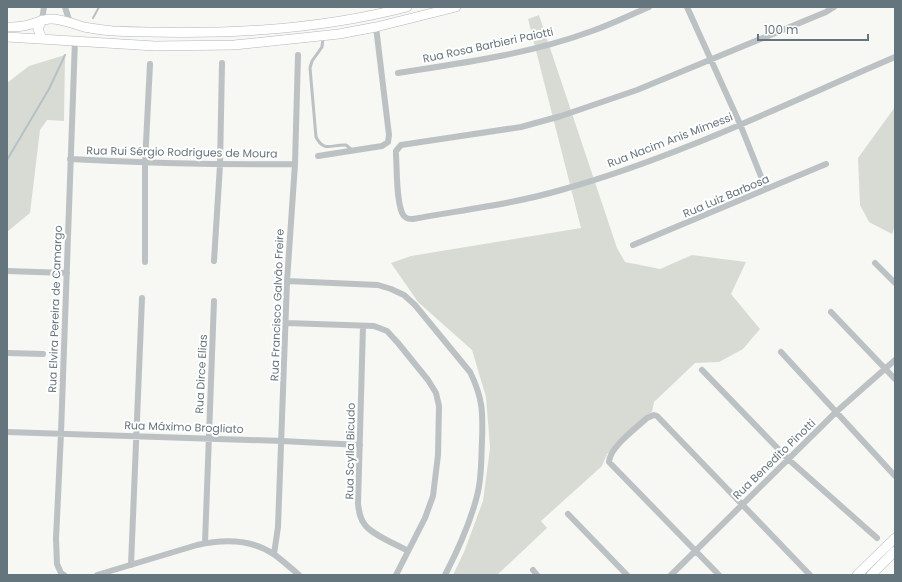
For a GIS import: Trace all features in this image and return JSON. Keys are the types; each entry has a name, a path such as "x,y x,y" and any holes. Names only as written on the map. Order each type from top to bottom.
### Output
{"street":[{"path":"42,39 38,29 42,20 44,7"},
{"path":"65,7 74,30 75,40"},
{"path":"7,27 27,25 42,20 62,20 89,28 102,30 208,33 256,31 321,25 373,16 407,7"},
{"path":"7,37 155,46 234,46 323,37 376,27 456,7"},
{"name":"Rua Rosa Barbieri Paiotti","path":"398,73 462,63 536,48 592,31 649,7"},
{"path":"687,7 740,124 766,190"},
{"path":"711,58 826,12 834,7"},
{"path":"318,156 382,146 388,142 389,135 376,27 373,16"},
{"path":"321,25 323,37"},
{"name":"Rua Elvira Pereira de Camargo","path":"64,575 61,573 57,564 56,539 62,433 66,273 75,40"},
{"name":"Rua Francisco Galvão Freire","path":"274,554 278,527 287,281 295,164 298,55"},
{"name":"Rua Nacim Anis Mimessi","path":"711,58 637,90 561,116 522,127 401,145 396,151 398,190 401,210 406,218 413,219 537,197 562,190 647,162 740,124 895,57"},
{"path":"214,261 220,165 222,63"},
{"path":"145,262 145,163 150,64"},
{"name":"Rua Rui Sérgio Rodrigues de Moura","path":"70,159 220,165 295,164"},
{"name":"Rua Luiz Barbosa","path":"633,245 826,164"},
{"path":"875,263 895,283"},
{"path":"7,271 66,273"},
{"path":"287,281 378,285 404,295 415,305 470,372 481,399 482,414 481,461 478,494 467,529 445,575"},
{"path":"131,565 142,298"},
{"name":"Rua Dirce Elias","path":"205,543 214,301"},
{"path":"831,312 895,378"},
{"path":"286,323 374,326 387,331 428,380 436,393 439,406 438,455 433,496 425,518 396,575"},
{"name":"Rua Scylla Bicudo","path":"363,326 358,504 360,515 364,524 370,530 408,551"},
{"path":"782,352 895,476"},
{"path":"7,353 43,354"},
{"name":"Rua Benedito Pinotti","path":"671,575 836,412 895,360"},
{"path":"702,370 788,460 877,538"},
{"path":"719,575 609,462 609,458 613,450 647,418 654,415 657,416 810,575"},
{"name":"Rua Máximo Brogliato","path":"7,432 208,438 360,445"},
{"path":"568,514 627,575"},
{"path":"857,575 895,538"},
{"path":"97,575 205,543 243,542 274,554 299,575"},
{"path":"871,575 895,551"}],"lane":[{"path":"323,37 322,47 312,62 310,68 316,137 320,144 324,146 346,145 352,150"}],"shaded area":[{"path":"539,15 617,248 625,262 660,269 692,255 746,262 731,294 760,329 743,349 719,362 695,363 654,402 652,412 607,454 602,466 541,521 547,528 497,575 453,575 464,552 483,501 490,448 486,397 472,350 418,302 391,263 411,256 581,228 528,19"},
{"path":"65,55 64,121 47,120 40,130 30,213 7,232 7,83 29,66"},
{"path":"895,107 895,225 892,234 869,222 860,205 858,158"}],"waterway":[{"path":"93,18 99,7"},
{"path":"7,160 49,89 65,55"}]}
